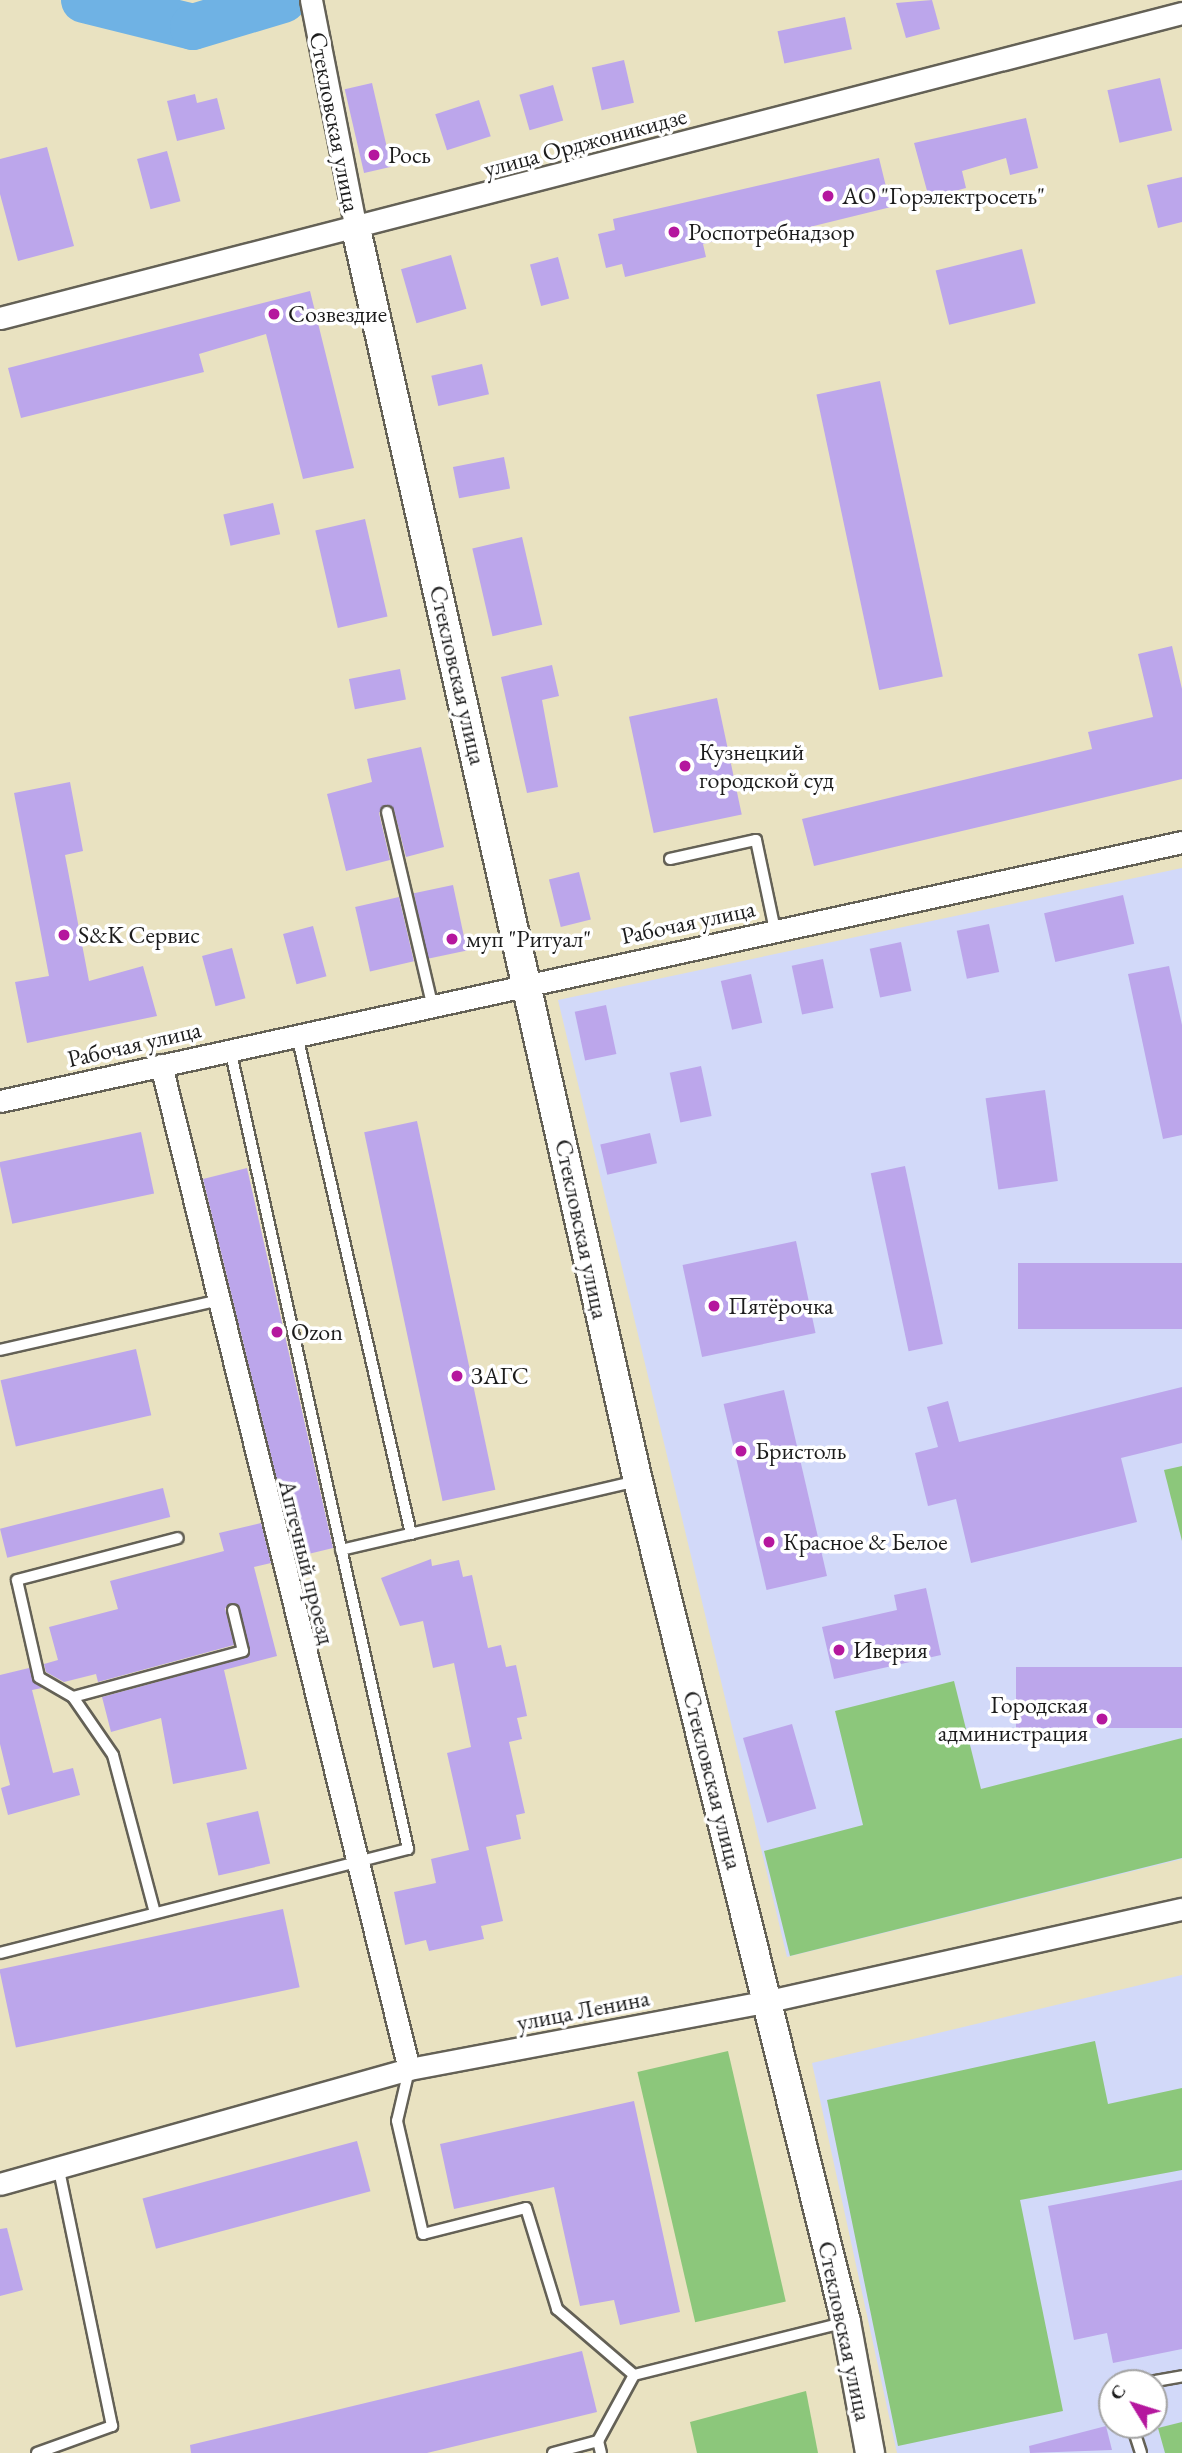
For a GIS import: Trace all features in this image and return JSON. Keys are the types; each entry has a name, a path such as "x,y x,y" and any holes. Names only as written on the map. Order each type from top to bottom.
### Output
{"street":[{"name":"Стекловская улица","path":"311,0 356,229 528,983 638,1481 769,2001 846,2322 870,2453"},
{"name":"улица Орджоникидзе","path":"0,318 356,229 1182,13"},
{"name":"Рабочая улица","path":"0,1101 432,1004 1182,842"},
{"name":"Аптечный проезд","path":"161,1065 215,1301 409,2069"},
{"name":"улица Ленина","path":"0,2184 59,2170 409,2069 769,2001 1182,1909"}],"lane":[{"path":"387,812 432,1004"},
{"path":"670,859 756,840 775,930"},
{"path":"297,1035 411,1534"},
{"path":"0,1953 408,1849 230,1049"},
{"path":"0,1350 215,1301"},
{"path":"341,1550 638,1481"},
{"path":"155,1913 113,1755 73,1697 39,1677 17,1580 178,1538"},
{"path":"73,1697 243,1651 233,1611"},
{"path":"409,2069 397,2122 423,2234 526,2208 557,2309 634,2375"},
{"path":"37,2453 112,2426 59,2170"},
{"path":"601,2453 598,2441 634,2375 846,2322"},
{"path":"553,2453 598,2441"}],"shaded area":[{"path":"1182,868 1182,1859 787,1957 558,1000"},
{"path":"1182,1975 1182,2453 897,2453 812,2063"}],"green space":[{"path":"1182,1466 1182,1541 1164,1470"},
{"path":"954,1681 981,1789 1182,1738 1182,1858 790,1956 764,1851 863,1825 835,1711"},
{"path":"1095,2041 1108,2104 1182,2088 1182,2170 1020,2200 1063,2411 898,2446 827,2100"},
{"path":"728,2051 786,2301 695,2322 637,2072"},
{"path":"806,2391 818,2453 697,2453 690,2422"},
{"path":"1182,2422 1182,2453 1165,2453 1161,2439 1168,2439 1168,2426"}],"building":[{"path":"932,0 940,29 906,38 896,3"},
{"path":"845,17 852,49 784,64 778,31"},
{"path":"624,60 634,103 602,110 592,67"},
{"path":"1160,78 1172,131 1120,143 1107,90"},
{"path":"372,83 391,167 364,173 345,89"},
{"path":"553,85 563,121 530,130 519,95"},
{"path":"195,94 197,103 217,98 225,129 177,141 167,101"},
{"path":"479,100 491,136 447,150 435,114"},
{"path":"1026,118 1038,168 1010,175 1006,158 962,171 966,188 929,198 914,143"},
{"path":"47,147 74,246 18,261 0,194 0,159"},
{"path":"167,151 180,201 151,209 137,159"},
{"path":"879,158 891,207 777,235 775,227 703,244 706,257 625,277 622,264 606,268 598,234 615,230 613,219"},
{"path":"1182,177 1182,222 1158,228 1147,185"},
{"path":"1022,249 1036,303 949,325 936,271"},
{"path":"451,255 466,309 416,323 401,269"},
{"path":"558,257 569,299 541,306 530,265"},
{"path":"310,291 354,468 303,479 266,334 199,354 204,372 21,418 8,368"},
{"path":"482,364 489,394 438,406 431,376"},
{"path":"880,381 943,676 879,690 816,395"},
{"path":"504,457 510,488 459,498 453,467"},
{"path":"273,503 280,534 231,546 223,514"},
{"path":"365,519 387,616 338,628 315,530"},
{"path":"522,537 542,625 493,636 472,548"},
{"path":"1172,646 1182,689 1182,779 814,866 802,819 1092,749 1088,732 1153,717 1138,654"},
{"path":"552,665 559,696 542,700 558,787 527,793 501,677"},
{"path":"400,669 406,699 355,709 349,679"},
{"name":"Кузнецкий городской суд","path":"717,698 742,814 654,833 629,717"},
{"path":"421,747 444,847 406,857 394,810 385,805 379,813 390,860 346,871 327,794 372,782 367,759"},
{"path":"70,782 83,851 65,855 89,981 143,966 157,1016 27,1043 15,982 49,976 14,793"},
{"path":"579,872 591,920 561,927 549,879"},
{"path":"453,885 467,951 428,959 414,893"},
{"path":"1123,895 1134,944 1055,962 1044,913"},
{"path":"399,897 414,961 370,971 355,907"},
{"path":"989,924 999,972 967,979 957,931"},
{"path":"313,926 326,976 297,984 283,934"},
{"path":"901,942 911,991 880,998 870,949"},
{"path":"232,948 245,998 216,1006 202,956"},
{"path":"823,959 833,1008 802,1015 792,966"},
{"path":"1169,966 1182,1025 1182,1135 1163,1139 1128,974"},
{"path":"751,974 762,1023 732,1030 721,981"},
{"path":"606,1005 616,1054 585,1061 575,1012"},
{"path":"701,1066 712,1116 680,1123 670,1073"},
{"path":"1045,1090 1058,1181 998,1189 986,1098"},
{"path":"417,1121 495,1490 443,1501 364,1132"},
{"path":"141,1132 154,1194 12,1224 0,1162"},
{"path":"650,1133 657,1163 607,1175 600,1144"},
{"path":"905,1166 943,1344 909,1351 871,1173"},
{"path":"247,1168 333,1548 296,1557 203,1179"},
{"path":"796,1241 816,1333 702,1357 683,1265"},
{"path":"1018,1263 1182,1263 1182,1329 1018,1329"},
{"path":"136,1349 151,1415 16,1447 1,1380"},
{"path":"1182,1387 1182,1443 1121,1458 1137,1522 971,1563 956,1499 928,1506 915,1453 938,1447 927,1407 948,1401 959,1442"},
{"path":"784,1390 827,1576 767,1590 724,1404"},
{"path":"163,1488 170,1517 7,1558 0,1529"},
{"path":"261,1523 271,1563 254,1567 277,1656 224,1670 247,1769 173,1784 161,1718 111,1732 102,1697 248,1657 239,1605 225,1608 234,1645 98,1682 96,1674 64,1682 46,1672 44,1664 58,1660 49,1627 118,1609 110,1581 224,1551 219,1533"},
{"path":"431,1559 432,1566 459,1560 463,1577 472,1575 488,1648 501,1645 506,1667 516,1665 527,1716 517,1718 522,1739 509,1742 525,1813 516,1815 521,1839 486,1847 503,1921 481,1926 484,1939 429,1951 426,1940 405,1945 394,1892 436,1883 431,1859 469,1850 447,1753 471,1747 454,1663 433,1668 423,1621 400,1626 381,1578"},
{"path":"926,1588 941,1655 834,1679 822,1627 897,1610 894,1595"},
{"name":"Городская администрация","path":"1016,1667 1182,1667 1182,1728 1016,1728"},
{"path":"29,1668 42,1688 32,1690 53,1773 73,1768 80,1795 8,1815 1,1788 10,1785 0,1744 0,1675"},
{"path":"792,1724 816,1809 767,1823 743,1738"},
{"path":"258,1811 270,1864 219,1876 206,1823"},
{"path":"283,1909 300,1987 16,2048 0,1969"},
{"path":"634,2101 680,2312 620,2325 614,2300 580,2306 554,2187 454,2209 440,2144"},
{"path":"357,2141 370,2191 156,2249 143,2198"},
{"path":"1182,2180 1182,2349 1113,2363 1107,2333 1074,2340 1048,2206"},
{"path":"7,2228 23,2290 0,2296 0,2229"},
{"path":"582,2351 597,2412 427,2453 191,2453 190,2445"},
{"path":"1098,2428 1098,2439 1109,2439 1112,2450 1030,2453 1029,2446"}],"waterway":[{"path":"84,0 193,27 283,0"}],"place":[{"name":"Рось","path":"374,155"},
{"name":"АО \"Горэлектросеть\"","path":"828,196"},
{"name":"Роспотребнадзор","path":"674,232"},
{"name":"Созвездие","path":"274,314"},
{"name":"Кузнецкий городской суд","path":"685,766"},
{"name":"S&K Сервис","path":"64,935"},
{"name":"муп \"Ритуал\"","path":"452,939"},
{"name":"Пятёрочка","path":"714,1306"},
{"name":"Ozon","path":"277,1332"},
{"name":"ЗАГС","path":"457,1376"},
{"name":"Бристоль","path":"741,1451"},
{"name":"Красное & Белое","path":"769,1542"},
{"name":"Иверия","path":"839,1650"},
{"name":"Городская администрация","path":"1102,1719"}]}
